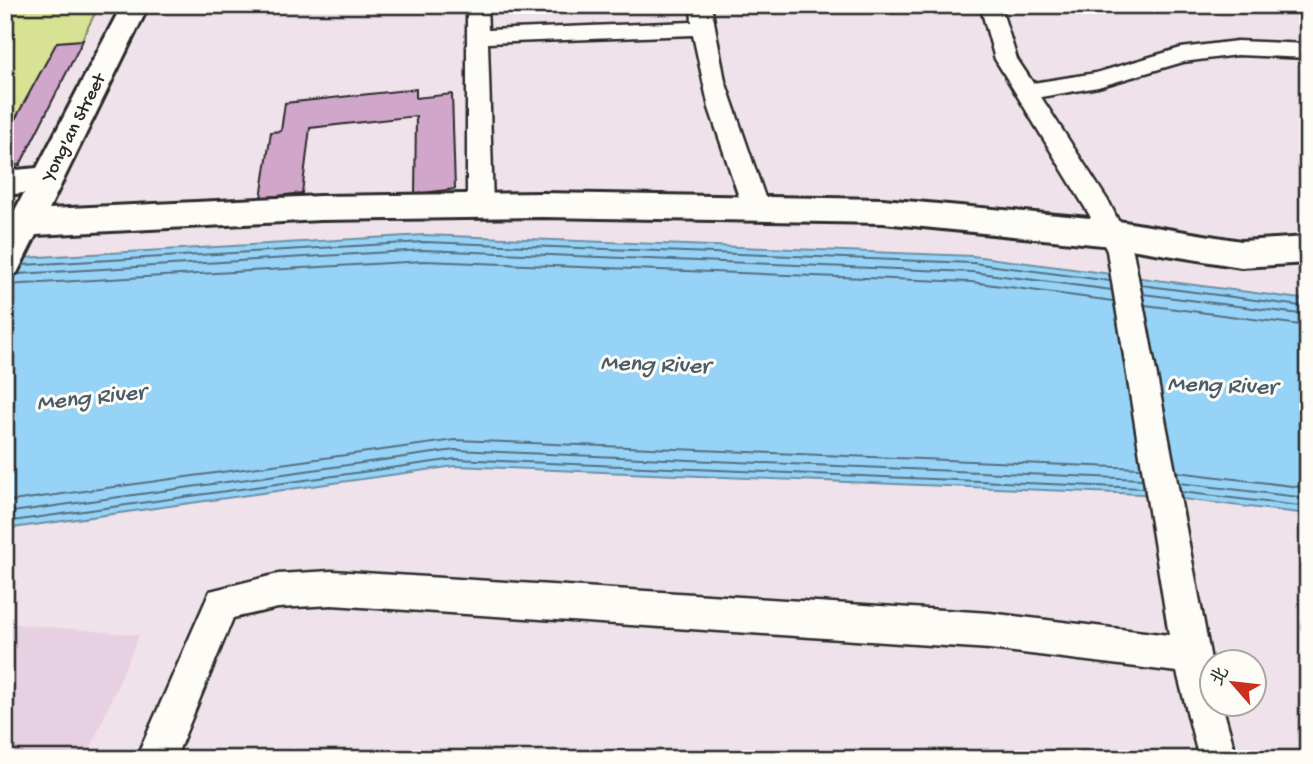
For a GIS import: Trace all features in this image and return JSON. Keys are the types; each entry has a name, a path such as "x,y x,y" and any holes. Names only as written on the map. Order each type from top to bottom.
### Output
{"main road":[{"name":"Yong'an Street","path":"15,246 136,5"},
{"path":"5,183 50,178"},
{"path":"15,246 320,208 480,206 883,211 1111,232 1241,254 1308,250"}],"street":[{"path":"477,5 480,206"},
{"path":"990,5 1006,59 1111,232 1191,656 1218,759"},
{"path":"478,37 701,17 727,124 756,209"},
{"path":"1026,92 1097,80 1181,55 1237,48 1308,51"},
{"path":"155,759 222,603 278,591 332,588 990,631 1191,656"}],"shaded area":[{"path":"5,623 139,635 86,759 5,759"}],"green space":[{"path":"5,5 99,5 20,165 5,166"}],"water":[{"name":"Meng River","path":"424,235 973,256 1308,300 1308,514 1141,494 455,466 5,529 5,259"}],"building":[{"path":"83,40 20,165 5,166 5,138 57,42"},
{"path":"416,89 416,98 452,94 455,189 415,194 416,116 310,128 302,193 261,198 271,132 281,131 285,103"}]}
